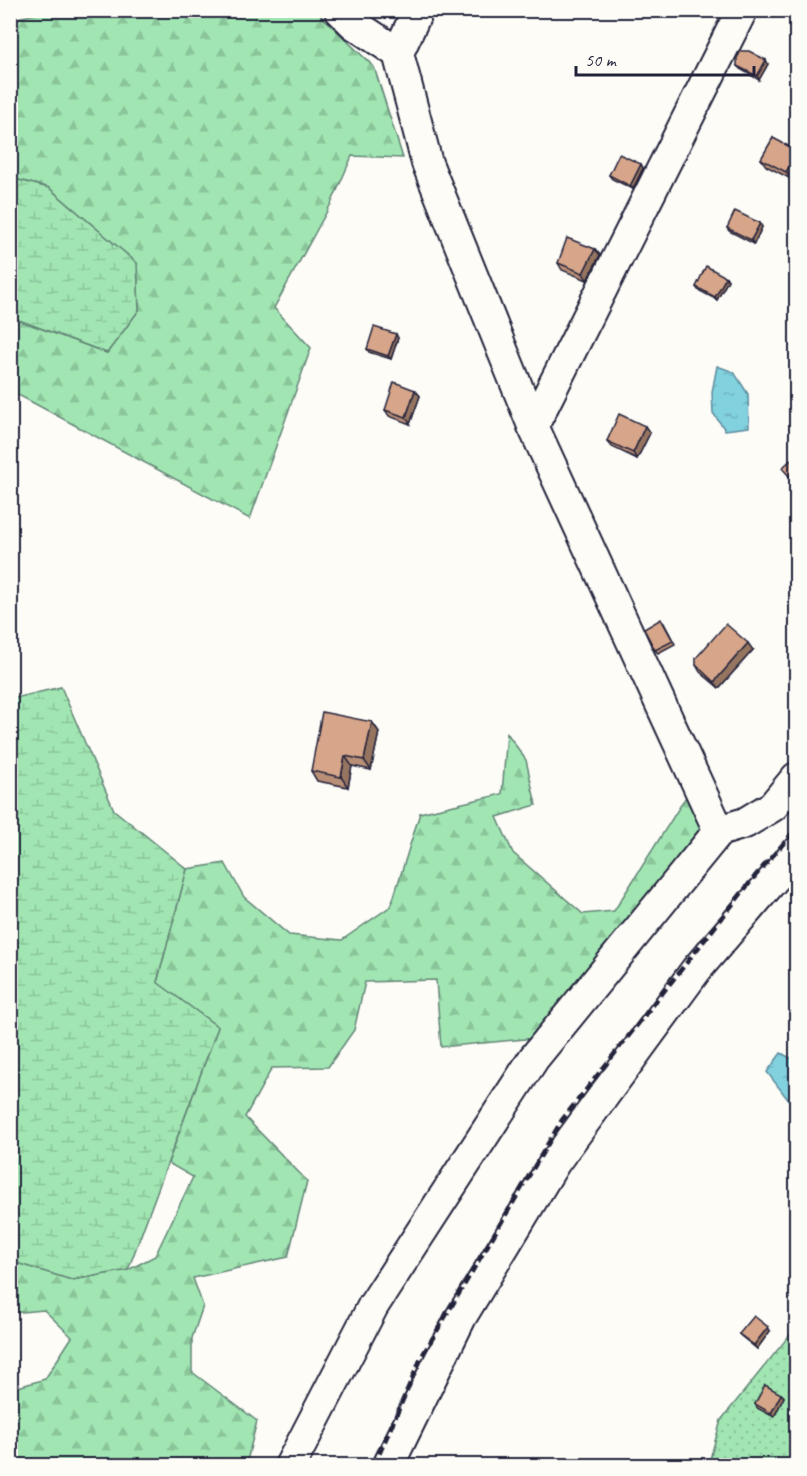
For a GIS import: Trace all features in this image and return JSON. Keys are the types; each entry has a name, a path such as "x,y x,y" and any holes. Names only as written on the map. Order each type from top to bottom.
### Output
{"street":[{"path":"340,10 354,24 398,53"},
{"path":"418,10 398,53 427,163 533,426 719,831"},
{"path":"533,426 742,10"},
{"path":"290,1466 373,1306 534,1058 719,831 745,823 773,806 796,778"},
{"path":"388,1466 462,1317 555,1162 696,970 796,853"}],"green space":[{"path":"42,10 316,11 374,67 403,158 352,156 332,202 274,308 311,348 250,519 11,391 10,317 107,353 139,310 137,263 49,188 11,178 11,19 42,13"},
{"path":"11,178 49,188 137,263 139,310 107,353 11,317"},
{"path":"61,687 114,810 187,869 157,982 218,1027 128,1270 72,1280 10,1261 11,699"},
{"path":"507,733 526,760 536,805 497,817 513,853 583,914 614,911 687,795 701,827 536,1038 441,1047 436,980 365,982 354,1030 328,1067 272,1068 245,1117 307,1181 288,1257 193,1278 203,1306 192,1338 192,1372 257,1421 246,1465 11,1465 11,1389 45,1379 72,1337 44,1310 11,1313 11,1261 72,1280 128,1270 155,1256 193,1177 168,1163 218,1027 157,983 187,869 225,863 244,897 289,935 342,940 391,906 420,813 502,794"},
{"path":"796,1327 796,1465 708,1466 721,1420"}],"water":[{"path":"717,366 734,372 748,394 749,427 725,430 713,413 712,392"},
{"path":"781,1053 796,1061 796,1110 767,1072"}],"building":[{"path":"741,51 749,51 766,60 757,76 737,66 737,58"},
{"path":"773,138 796,150 786,172 761,159"},
{"path":"619,154 641,164 630,186 609,175"},
{"path":"735,211 760,223 751,240 727,228"},
{"path":"567,238 595,249 583,273 558,263"},
{"path":"706,266 726,277 715,297 696,287"},
{"path":"374,327 396,334 388,356 367,349"},
{"path":"394,382 415,390 406,417 385,410"},
{"path":"619,414 645,426 633,453 607,441"},
{"path":"796,455 796,484 782,468"},
{"path":"661,619 673,641 655,650 644,629"},
{"path":"726,624 748,643 714,682 696,665 696,658"},
{"path":"322,712 372,722 364,760 345,756 341,777 311,771"},
{"path":"754,1316 768,1327 754,1345 739,1334"},
{"path":"765,1385 781,1394 771,1413 755,1404"}],"railway":[{"path":"374,1466 422,1356 562,1120 756,875 796,829"}]}
